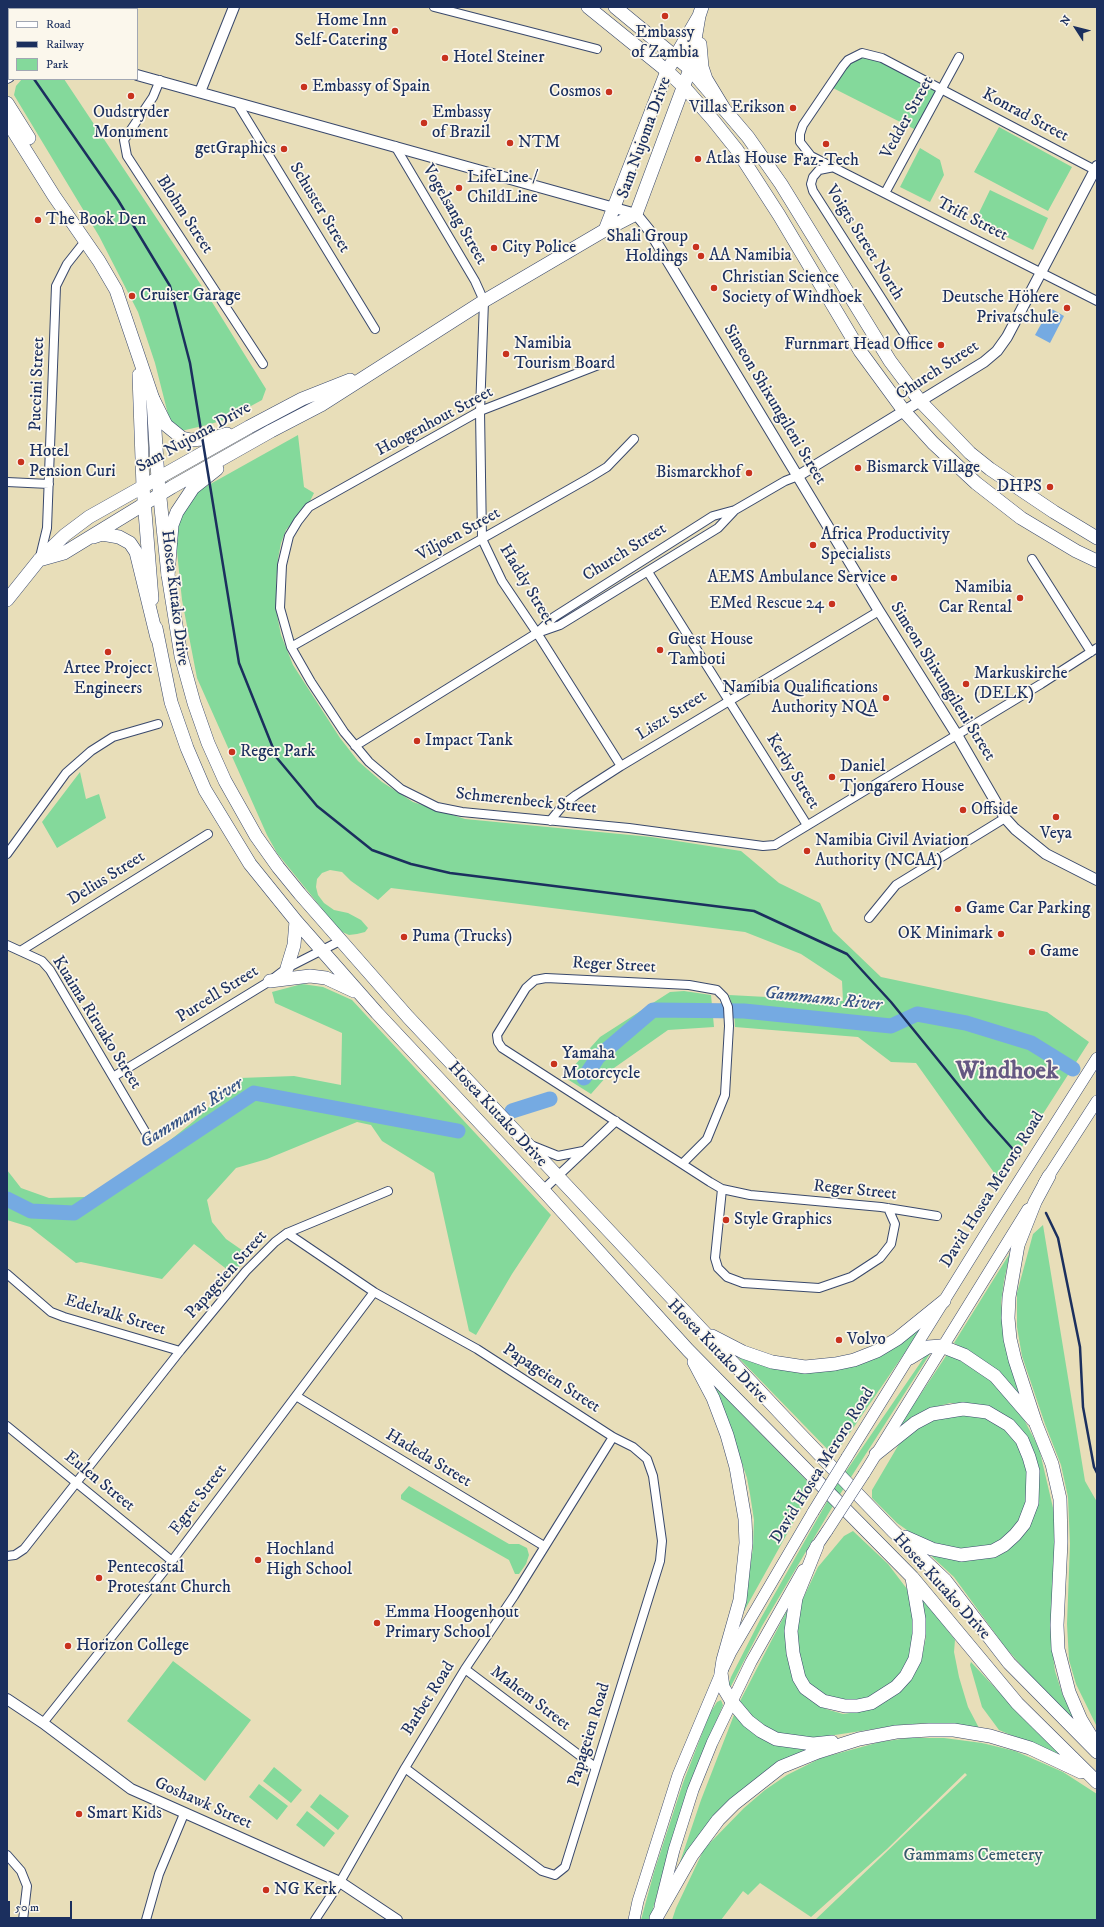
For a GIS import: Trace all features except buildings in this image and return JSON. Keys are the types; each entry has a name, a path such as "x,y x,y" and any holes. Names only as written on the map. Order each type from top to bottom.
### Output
{"main road":[{"path":"588,7 684,87 736,150 779,215 860,351 904,411 954,464 995,499 1033,526 1076,551 1097,561"},
{"path":"615,7 675,55 690,69 748,137 781,184 890,361 920,401 970,453 990,469 1054,512 1097,538"},
{"path":"700,16 702,66 706,79 723,107"},
{"name":"Sam Nujoma Drive","path":"605,230 666,71 700,16"},
{"name":"Sam Nujoma Drive","path":"39,560 64,552 253,441 321,405 484,301 605,230 636,214 690,69 700,16"},
{"name":"Hosea Kutako Drive","path":"7,103 61,191 76,225"},
{"name":"Hosea Kutako Drive","path":"7,121 54,196 86,240 116,290 153,399 158,479 161,494 168,575 181,656 194,703 225,781 244,816 278,867 340,941 525,1142 704,1333 893,1530 945,1580 1009,1663 1097,1752"},
{"name":"Hosea Kutako Drive","path":"133,340 141,384 143,488 150,584 157,638 171,702 187,748 205,790 250,864 296,921 359,994 543,1190 688,1350 912,1577 1017,1703 1094,1780"},
{"name":"Sam Nujoma Drive","path":"7,600 39,560 65,535 89,518 249,427 302,399 380,368"},
{"path":"153,399 166,425 182,438 191,440 214,438 249,427"},
{"path":"168,575 172,525 183,501 193,488 253,441"},
{"path":"83,540 102,534 110,534 130,543 136,552 157,638"},
{"path":"287,968 294,945 296,921"},
{"path":"270,981 310,976 326,978 359,994"},
{"name":"David Hosea Meroro Road","path":"634,1920 638,1901 678,1775 731,1652 813,1512 1097,1058"},
{"path":"656,1919 674,1850 693,1790 712,1743 750,1662 817,1546 864,1474 941,1346 1097,1101"},
{"path":"1048,1176 1035,1202 1018,1245 1009,1297 1010,1339 1036,1424 1052,1464 1060,1499 1061,1542 1057,1625 1058,1649 1069,1692 1082,1720 1097,1746"},
{"path":"704,1333 743,1352 772,1362 805,1367 834,1364 877,1351 897,1339 944,1301"},
{"path":"910,1358 928,1347 941,1346 964,1355 994,1376 1036,1424"},
{"path":"688,1350 713,1398 727,1435 736,1467 745,1519 746,1542 740,1600 721,1673 723,1687 732,1702 748,1720 761,1731 776,1739 813,1744 859,1739 896,1732 929,1730 954,1730 990,1736 1037,1751 1094,1780"},
{"path":"876,1454 902,1432 932,1414 963,1409 979,1410 998,1418 1008,1425 1022,1440 1033,1471 1032,1503 1028,1516 1015,1536 1004,1545 993,1551 961,1555 945,1552 932,1549 893,1530"},
{"path":"817,1546 796,1598 791,1631 793,1653 799,1678 805,1688 824,1701 845,1706 857,1706 871,1703 896,1687 906,1676 915,1659 919,1634 919,1619 912,1577"},
{"path":"656,1919 681,1873 700,1844 718,1820 734,1804 781,1768 798,1760 859,1739"}],"street":[{"path":"200,92 234,7"},
{"path":"434,7 597,49"},
{"name":"Konrad Street","path":"834,167 811,156 803,148 800,142 800,134 803,125 848,60 862,53 873,55 1096,168"},
{"name":"Vedder Street","path":"885,193 959,57"},
{"path":"138,75 160,80 237,103 636,214"},
{"name":"Blohm Street","path":"160,80 153,97 124,140 127,156 263,364"},
{"name":"Schuster Street","path":"237,103 375,329"},
{"name":"Vogelsang Street","path":"395,146 475,281 484,301"},
{"name":"Trift Street","path":"834,167 1097,301"},
{"name":"Voigts Street North","path":"834,167 819,170 813,177 811,184 813,191 910,343"},
{"name":"Church Street","path":"538,633 554,617 713,516 735,510 785,481 798,476 984,362 997,351 1007,338 1040,272 1096,168"},
{"name":"Simeon Shixungileni Street","path":"636,214 650,230 879,610 957,735 1005,818 1015,829 1046,854 1097,880"},
{"name":"Puccini Street","path":"39,560 47,528 56,286 67,264 86,240"},
{"name":"Haddy Street","path":"484,301 480,411 482,539 502,581 538,633 620,766"},
{"name":"Hoogenhout Street","path":"309,507 480,411 601,364"},
{"name":"Viljoen Street","path":"291,647 607,467 634,439"},
{"path":"7,482 49,484"},
{"name":"Schmerenbeck Street","path":"309,507 298,521 290,536 282,565 280,608 291,647 311,682 355,746 374,767 401,789 437,806 485,815 629,828 763,846 775,845 1094,650"},
{"name":"Church Street","path":"355,746 538,633 560,625 648,572 718,528 735,510"},
{"path":"1032,559 1094,650"},
{"name":"Kerby Street","path":"648,572 807,825"},
{"name":"Liszt Street","path":"550,821 564,804 576,794 729,699 879,610"},
{"path":"7,854 66,772 91,751 113,737 158,724"},
{"path":"869,918 896,884 1005,818"},
{"name":"Delius Street","path":"22,950 208,834"},
{"name":"Purcell Street","path":"113,1077 270,981 287,968 340,941"},
{"name":"Kuaima Riruako Street","path":"7,944 42,961 50,970 146,1133"},
{"name":"Reger Street","path":"683,1163 707,1139 725,1095 729,1026 728,1007 724,997 717,990 689,985 546,978 535,980 526,988 497,1035 499,1045 722,1189 750,1195 888,1208 937,1216"},
{"path":"543,1190 616,1121"},
{"path":"525,1142 558,1156 584,1151"},
{"path":"722,1189 715,1258 718,1268 727,1277 743,1283 819,1288 851,1278 880,1258 891,1244 895,1224 888,1208"},
{"path":"287,1233 388,1191"},
{"name":"Papageien Street","path":"7,1556 15,1555 24,1549 77,1484 180,1351 246,1271 275,1242 287,1233 374,1292 477,1349 613,1437"},
{"name":"Edelvalk Street","path":"7,1274 52,1312 64,1317 180,1351"},
{"name":"Egret Street","path":"43,1723 172,1560 374,1292"},
{"name":"Hadeda Street","path":"296,1396 544,1546"},
{"name":"Eulen Street","path":"7,1426 172,1560"},
{"name":"Barbet Road","path":"315,1920 340,1882 405,1768 465,1669 514,1596 613,1437"},
{"name":"Papageien Road","path":"405,1768 542,1871 555,1875 566,1867 595,1767 660,1561 662,1549 653,1476 646,1459 633,1447 613,1437"},
{"name":"Mahem Street","path":"465,1669 595,1767"},
{"name":"Goshawk Street","path":"7,1699 43,1723 131,1789 184,1814 340,1882 397,1920"},
{"path":"146,1920 159,1874 184,1814"},
{"path":"7,1854 21,1871 27,1886 23,1920"}],"green space":[{"path":"7,7 42,7 8,8 8,66"},
{"path":"873,55 941,89 918,131 829,86 848,60"},
{"path":"21,80 65,80 207,294 266,389 262,400 227,419 207,425 181,431 170,422 155,363 138,312 99,236 14,95 16,86"},
{"path":"999,127 1072,167 1048,211 974,172"},
{"path":"920,148 940,160 944,175 930,202 900,187"},
{"path":"990,190 1048,218 1033,250 975,221"},
{"path":"298,435 304,487 314,493 309,503 286,530 281,543 276,584 276,610 281,635 293,665 340,738 358,761 382,782 413,802 465,819 651,837 741,851 779,883 820,903 833,931 881,977 1047,1012 1089,1042 1000,1181 916,1063 891,1062 858,1037 735,1027 734,1012 729,995 843,1001 842,981 801,954 745,932 391,888 378,900 351,881 342,872 330,870 322,873 317,879 316,887 318,895 324,903 334,910 348,913 361,920 368,928 365,932 349,935 340,931 277,853 267,835 197,678 182,600 176,542 180,519 196,492"},
{"path":"80,772 86,799 99,794 106,818 57,848 42,822"},
{"path":"302,984 323,987 352,1000 551,1215 512,1274 476,1335 469,1331 434,1173 382,1141 371,1125 357,1122 267,1159 236,1168 207,1200 212,1222 226,1239 249,1255 233,1274 194,1244 162,1279 81,1262 76,1263 30,1227 7,1220 7,1170 21,1188 49,1198 85,1197 153,1154 194,1121 240,1078 294,1076 341,1085 342,1033 275,1003 272,992"},
{"path":"684,991 711,995 714,1027 668,1030 614,1068 591,1094 564,1077 600,1037 670,992"},
{"path":"1043,1225 1085,1481 1097,1502 1097,1727 1076,1684 1069,1660 1067,1624 1070,1544 1068,1497 1061,1465 1045,1424 1022,1356 1017,1327 1017,1293 1033,1234"},
{"path":"1010,1253 1001,1303 1004,1334 1024,1402 967,1351 954,1343"},
{"path":"921,1329 834,1456 734,1353 811,1370"},
{"path":"933,1349 837,1499 762,1626 730,1688 728,1686 731,1677 761,1618 836,1486 925,1356"},
{"path":"948,1353 987,1377 1020,1412 1039,1448 1057,1525 1052,1648 1055,1671 1063,1696 1078,1724 1036,1682 1005,1647 954,1577 928,1553 975,1559 1032,1516 1024,1436 969,1403 950,1403 932,1408 898,1428"},
{"path":"710,1382 813,1487 743,1613 753,1548 754,1520 747,1478 730,1428"},
{"path":"957,1412 998,1421 1018,1443 1028,1473 1027,1500 1021,1517 1003,1540 986,1548 970,1551 932,1543 914,1535 897,1523 872,1498 872,1490 902,1439 928,1421"},
{"path":"409,1486 509,1544 519,1544 527,1548 529,1555 526,1564 519,1574 515,1574 509,1560 401,1499 401,1495"},
{"path":"853,1531 888,1564 907,1589 911,1600 914,1635 907,1666 897,1679 866,1699 835,1701 812,1688 804,1676 796,1645 799,1607 818,1567 844,1536"},
{"path":"921,1596 955,1640 954,1652 959,1677 968,1707 979,1728 927,1723 900,1725 809,1739 777,1734 758,1723 738,1705 791,1603 787,1636 787,1658 798,1687 806,1696 826,1709 843,1714 863,1711 921,1662 926,1637"},
{"path":"173,1661 251,1720 205,1781 127,1721"},
{"path":"971,1662 1062,1757 999,1730 982,1707 970,1665"},
{"path":"721,1700 723,1705 702,1757 665,1865 650,1920 641,1920 654,1872 683,1783 710,1713 717,1702"},
{"path":"734,1715 742,1722 817,1748 788,1760 679,1865 701,1800"},
{"name":"Gammams Cemetery","path":"908,1738 944,1738 982,1743 1015,1751 1063,1772 1097,1794 1097,1920 815,1920 967,1775 965,1773 887,1849 811,1917 760,1883 748,1895 743,1891 721,1920 672,1920 676,1908 704,1849 744,1808 765,1790 787,1775 821,1758 880,1742"},
{"path":"274,1767 302,1790 291,1803 263,1781"},
{"path":"259,1784 288,1806 277,1820 249,1797"},
{"path":"320,1794 349,1816 338,1830 310,1807"},
{"path":"307,1811 335,1833 324,1847 296,1825"}],"water":[{"path":"1050,308 1064,316 1050,343 1035,335"}],"waterway":[{"name":"Gammams River","path":"584,1078 598,1057 653,1010 744,1011 891,1026 917,1014 966,1023 1031,1043 1073,1069"},
{"name":"Gammams River","path":"7,1199 31,1211 74,1213 254,1093 458,1131"},
{"name":"Gammams River","path":"512,1111 550,1099"}],"railway":[{"path":"35,80 118,200 170,286 190,363 239,663 277,758 317,806 372,850 411,864 450,873 754,911 847,954 891,1002 986,1119 1019,1156"},
{"path":"1046,1213 1058,1238 1080,1347 1083,1407 1094,1467 1097,1473"}],"place":[{"name":"Embassy of Zambia","path":"665,16"},
{"name":"Home Inn Self-Catering","path":"395,31"},
{"name":"Hotel Steiner","path":"445,58"},
{"name":"Embassy of Spain","path":"304,87"},
{"name":"Cosmos","path":"609,92"},
{"name":"Oudstryder Monument","path":"131,96"},
{"name":"Villas Erikson","path":"793,108"},
{"name":"Embassy of Brazil","path":"424,123"},
{"name":"NTM","path":"510,143"},
{"name":"Faz-Tech","path":"826,144"},
{"name":"getGraphics","path":"284,149"},
{"name":"Atlas House","path":"698,159"},
{"name":"LifeLine / ChildLine","path":"459,188"},
{"name":"The Book Den","path":"38,220"},
{"name":"Shali Group Holdings","path":"696,247"},
{"name":"City Police","path":"494,248"},
{"name":"AA Namibia","path":"701,256"},
{"name":"Christian Science Society of Windhoek","path":"714,288"},
{"name":"Cruiser Garage","path":"132,296"},
{"name":"Deutsche Höhere Privatschule","path":"1067,308"},
{"name":"Furnmart Head Office","path":"941,345"},
{"name":"Namibia Tourism Board","path":"506,354"},
{"name":"Hotel Pension Curi","path":"21,462"},
{"name":"Bismarck Village","path":"858,468"},
{"name":"Bismarckhof","path":"749,473"},
{"name":"DHPS","path":"1050,487"},
{"name":"Africa Productivity Specialists","path":"813,545"},
{"name":"AEMS Ambulance Service","path":"894,578"},
{"name":"Namibia Car Rental","path":"1020,598"},
{"name":"EMed Rescue 24","path":"832,604"},
{"name":"Guest House Tamboti","path":"660,650"},
{"name":"Artee Project Engineers","path":"108,652"},
{"name":"Markuskirche (DELK)","path":"966,684"},
{"name":"Namibia Qualifications Authority NQA","path":"886,698"},
{"name":"Impact Tank","path":"417,741"},
{"name":"Reger Park","path":"232,752"},
{"name":"Daniel Tjongarero House","path":"832,777"},
{"name":"Offside","path":"963,810"},
{"name":"Veya","path":"1056,817"},
{"name":"Namibia Civil Aviation Authority (NCAA)","path":"807,851"},
{"name":"Game Car Parking","path":"958,909"},
{"name":"OK Minimark","path":"1001,934"},
{"name":"Puma (Trucks)","path":"404,937"},
{"name":"Game","path":"1032,952"},
{"name":"Yamaha Motorcycle","path":"554,1064"},
{"name":"Style Graphics","path":"726,1220"},
{"name":"Volvo","path":"839,1340"},
{"name":"Hochland High School","path":"258,1560"},
{"name":"Pentecostal Protestant Church","path":"99,1578"},
{"name":"Emma Hoogenhout Primary School","path":"377,1623"},
{"name":"Horizon College","path":"68,1646"},
{"name":"Smart Kids","path":"79,1814"},
{"name":"NG Kerk","path":"266,1890"}],"district":[{"name":"Windhoek","path":"1007,1073"}]}
